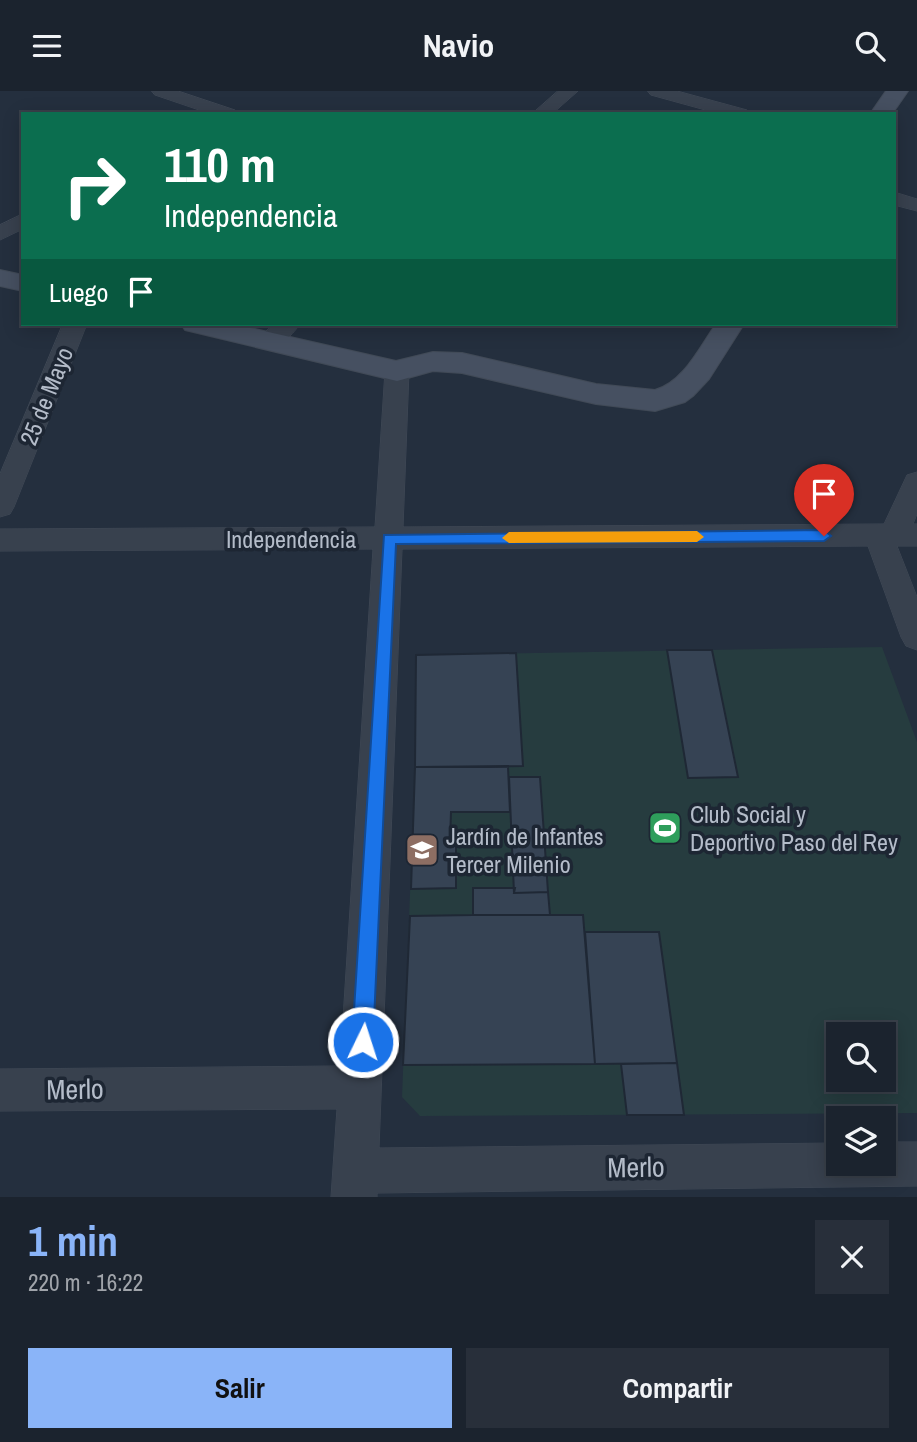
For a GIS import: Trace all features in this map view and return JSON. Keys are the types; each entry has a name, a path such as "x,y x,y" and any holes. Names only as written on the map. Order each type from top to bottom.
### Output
{"street":[{"path":"161,91 218,108"},
{"path":"543,112 569,91"},
{"path":"657,91 734,112"},
{"path":"882,112 897,91"},
{"path":"896,199 917,205"},
{"path":"0,234 21,221"},
{"path":"0,278 21,283"},
{"name":"25 de Mayo","path":"0,507 74,326"},
{"path":"216,326 278,332 397,371 419,364 450,362 627,399 659,401 685,387 729,326"},
{"path":"354,1184 397,371"},
{"path":"917,482 896,535 917,638"},
{"name":"Independencia","path":"0,540 896,535"},
{"name":"Merlo","path":"0,1090 360,1087"},
{"name":"Merlo","path":"354,1184 917,1164"}],"green space":[{"name":"Club Social y Deportivo Paso del Rey","path":"882,647 917,742 917,1113 896,1113 896,1106 826,1106 826,1114 420,1116 402,1097 415,767 416,655"}],"building":[{"path":"667,650 712,650 738,777 688,778"},
{"path":"516,653 523,766 415,767 416,655"},
{"path":"415,767 508,767 510,812 451,812 450,841 456,841 456,888 411,889"},
{"path":"509,777 540,777 548,892 514,893"},
{"path":"473,888 515,888 514,893 548,892 550,915 473,915"},
{"path":"583,915 595,1064 403,1065 410,916"},
{"path":"585,932 659,932 677,1063 595,1064"},
{"path":"677,1063 684,1115 627,1115 621,1064"}],"slow traffic":[{"path":"509,538 697,537"}],"place":[{"name":"Club Social y Deportivo Paso del Rey","path":"665,828"},
{"name":"Jardín de Infantes Tercer Milenio","path":"422,850"}],"route":[{"path":"363,1042 389,539 824,536"}]}
